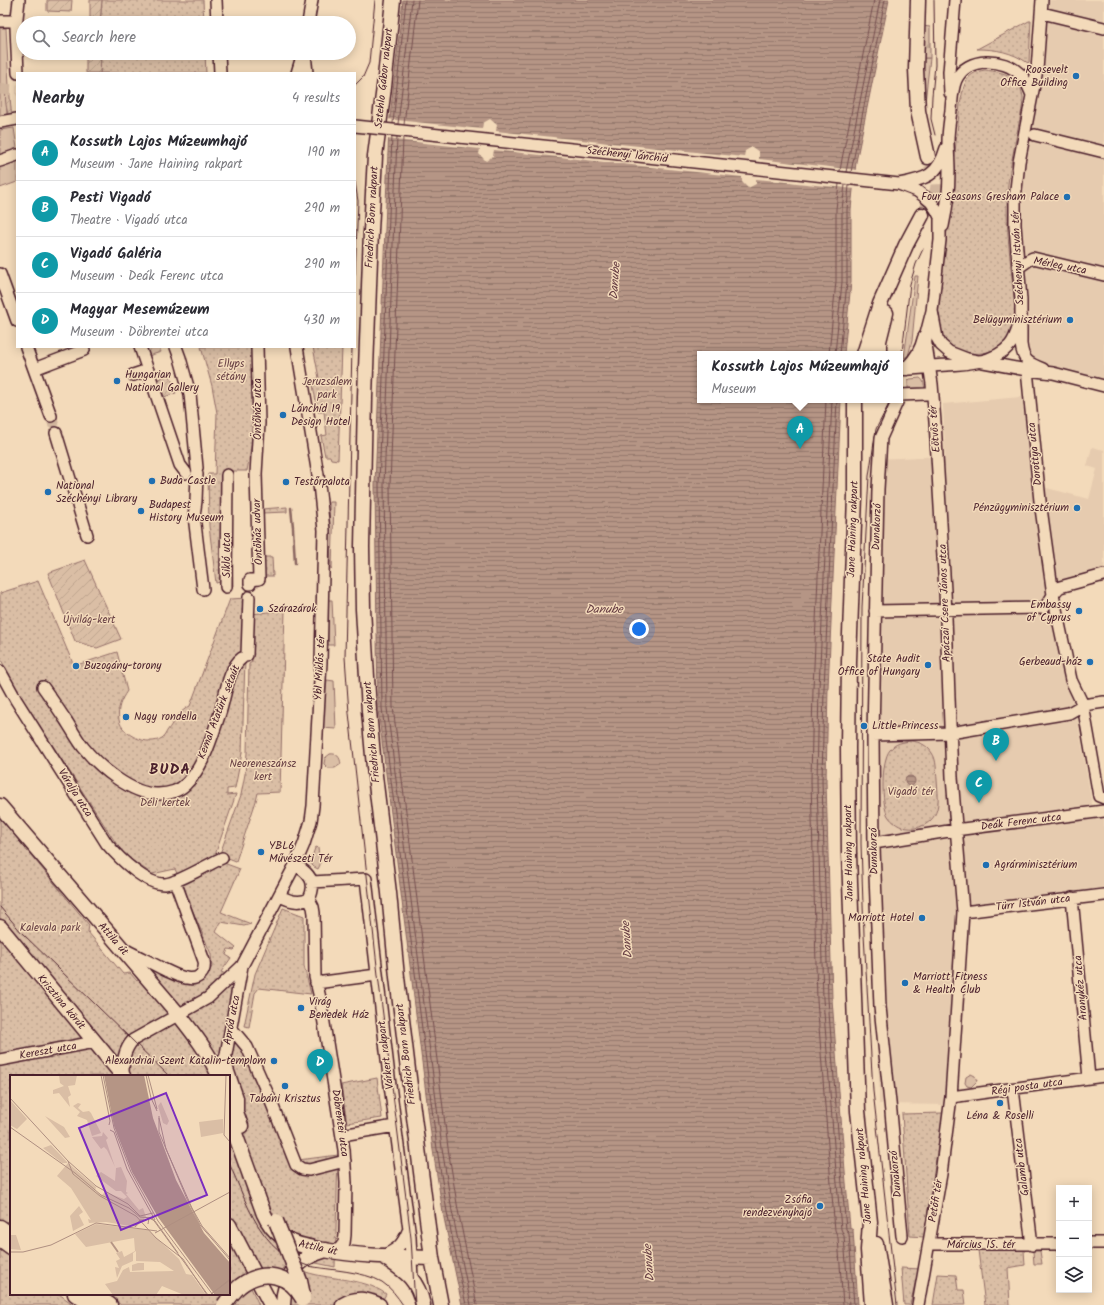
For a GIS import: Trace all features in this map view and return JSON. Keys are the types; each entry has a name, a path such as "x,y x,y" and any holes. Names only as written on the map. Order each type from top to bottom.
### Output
{"main road":[{"name":"Sztehlo Gábor rakpart","path":"375,156 393,0"},
{"path":"918,0 916,69 918,111 928,157"},
{"name":"Friedrich Born rakpart","path":"375,156 365,392 362,547 363,609 373,758 390,893 408,1070 432,1258 441,1305"},
{"path":"865,351 880,304 922,215"},
{"path":"879,351 879,341 894,272"},
{"path":"904,368 919,356 925,338"},
{"path":"904,368 930,366"},
{"name":"Jane Haining rakpart","path":"854,403 855,496 850,606 848,748 849,870 858,1111 870,1222 868,1250 872,1305"},
{"path":"854,418 862,403"},
{"name":"Attila út","path":"0,806 179,1015 212,1061 217,1075"},
{"name":"Krisztina körút","path":"0,927 122,1075"},
{"path":"225,1060 228,1075"},
{"path":"230,1081 236,1098 234,1123"},
{"path":"230,1105 234,1123 300,1280 304,1302"},
{"name":"Attila út","path":"234,1123 264,1214 272,1228 281,1236 302,1245 336,1252 412,1258 432,1258"},
{"path":"870,1222 875,1241 886,1305"},
{"path":"0,1227 10,1234"},
{"path":"230,1227 271,1305"},
{"path":"0,1240 10,1247"},
{"path":"283,1305 286,1284 296,1266 307,1257 336,1252"},
{"path":"381,1256 412,1279 418,1287 423,1305"},
{"path":"224,1305 240,1287 253,1279 266,1276 274,1276 286,1280 296,1288 304,1302"},
{"path":"77,1295 92,1305"},
{"path":"95,1295 110,1305"},
{"path":"343,1305 353,1300 362,1299 379,1305"}],"street":[{"path":"17,16 20,0"},
{"path":"216,0 217,16"},
{"path":"309,16 312,0"},
{"path":"952,100 949,88 949,72 955,0"},
{"name":"Széchenyi István tér","path":"1042,0 1037,70 1016,183 1014,225 1019,267 1022,354 1025,359 1034,366 1053,373"},
{"path":"1042,13 1104,28"},
{"path":"0,21 16,21"},
{"path":"18,60 18,72"},
{"path":"219,60 220,72"},
{"path":"297,72 302,60"},
{"path":"305,60 307,72"},
{"path":"925,338 932,311 940,240 945,216 949,172 948,140 952,100 957,79 962,72 974,64 995,62 1014,69 1022,75 1032,95"},
{"path":"0,122 16,119"},
{"name":"Széchenyi lánchíd","path":"356,126 899,184 917,191 931,202 940,217 940,240"},
{"path":"1035,135 1104,152"},
{"name":"Széchenyi lánchíd","path":"899,184 925,178 938,167 948,140"},
{"path":"0,161 16,155"},
{"name":"Mérleg utca","path":"1019,267 1033,258 1104,275"},
{"path":"0,274 16,318"},
{"path":"932,311 937,338 941,345 949,352 967,359 1027,370 1053,373 1104,386"},
{"path":"930,366 982,362 999,354 1010,345 1021,321"},
{"name":"Eötvös tér","path":"925,338 932,384 938,474"},
{"path":"26,348 51,416"},
{"path":"140,348 190,471 196,501 194,516 203,589"},
{"path":"176,348 190,394 190,471"},
{"name":"Öntőház utca","path":"256,472 258,423 257,348"},
{"name":"Ybl Miklós tér","path":"287,882 304,844 314,806 321,662 324,540 317,468 297,348"},
{"path":"34,369 84,350"},
{"path":"932,384 935,378 950,365"},
{"path":"133,374 148,370"},
{"name":"Dorottya utca","path":"1027,370 1040,501 1053,595 1071,680 1083,705 1099,796 1104,798"},
{"name":"Eötvös tér","path":"903,395 926,394"},
{"name":"Dunakorzó","path":"897,403 881,438 878,490 879,611 873,735 874,843 880,1007 902,1236"},
{"path":"56,434 87,535"},
{"name":"Öntőház udvar","path":"250,584 250,580 259,579 256,472"},
{"name":"Apáczai Csere János utca","path":"938,474 946,611 950,733"},
{"name":"Sikló utca","path":"226,586 227,475"},
{"path":"879,611 946,611 1043,608 1048,604 1055,590 1060,587 1104,575"},
{"name":"Kemal Atatürk sétaút","path":"43,687 83,746 93,758 121,781 134,789 152,794 169,794 178,791 193,775 205,754 236,662 247,655 249,597"},
{"name":"Váralja utca","path":"0,671 16,700 107,844 123,862 147,879 159,884 175,881 222,858"},
{"path":"873,735 950,733 1069,713 1083,705 1104,702"},
{"path":"950,733 955,830 963,912 951,1097"},
{"name":"Deák Ferenc utca","path":"955,830 1104,811"},
{"path":"874,843 955,830"},
{"path":"295,865 303,869 308,874 312,882"},
{"name":"Várkert rakpart","path":"312,882 366,879 395,1126 410,1237 412,1279"},
{"path":"120,946 147,961 187,979 201,976 205,967 204,960 175,881"},
{"name":"Apród utca","path":"123,1075 123,1059 126,1050 133,1040 208,998 242,966 287,882"},
{"name":"Döbrentei utca","path":"312,882 313,890 309,899 314,913 316,983 320,998 345,1161 345,1235 344,1244 336,1252"},
{"name":"Türr István utca","path":"963,912 1104,895"},
{"path":"280,896 291,901 298,902 309,899"},
{"name":"Aranykéz utca","path":"1072,898 1089,1078"},
{"name":"Apród utca","path":"217,1075 225,1060 242,966"},
{"path":"316,983 377,975"},
{"path":"231,1028 247,1047 270,1098 296,1165 302,1170 309,1170 345,1161"},
{"name":"Kereszt utca","path":"0,1060 95,1042"},
{"name":"Régi posta utca","path":"951,1097 1104,1076"},
{"name":"Galamb utca","path":"1013,1089 1032,1245"},
{"name":"Petőfi tér","path":"918,1305 941,1174 951,1097"},
{"path":"342,1135 395,1126"},
{"path":"381,1256 398,1248 404,1241 408,1231"},
{"path":"1092,1244 1104,1243"},
{"name":"Március 15. tér","path":"929,1244 1056,1244"}],"shaded area":[{"path":"1044,0 1104,0 1104,384 1031,366 1021,268 1017,208"},
{"path":"1030,396 1043,487 1089,499 1097,469 1087,466 1092,447 1104,450 1104,579 1056,593 1094,816 1104,816 1104,891 966,907 952,1105 879,1104 867,858 875,459 945,456 943,404"}],"green space":[{"path":"47,0 72,0 71,12 47,11"},
{"path":"90,0 102,0 101,16 90,16"},
{"path":"102,0 203,0 204,16 101,16"},
{"path":"1031,21 1028,63 1016,56 1004,52 977,49"},
{"path":"922,26 930,27 930,58 922,58"},
{"path":"0,28 6,28 9,86 6,93 7,116 0,117"},
{"path":"922,58 930,58 924,111"},
{"path":"86,60 101,60 100,72 86,72"},
{"path":"101,60 205,60 206,72 100,72"},
{"path":"985,70 999,72 1010,76 1018,84 1023,97 1007,196 1008,231 1014,292 1014,320 1011,333 1006,342 998,348 989,352 968,353 958,350 949,344 943,337 939,326 938,316 960,104 966,81 973,74"},
{"path":"9,86 12,119 7,116 8,114 6,107 6,93"},
{"path":"14,128 16,141 16,182 0,188 0,130"},
{"path":"915,276 918,276 912,341 908,356 904,358"},
{"path":"146,348 159,348 161,352 148,356"},
{"name":"Ellyps sétány","path":"201,348 252,348 255,425 247,471 230,471 233,586 221,587 220,582 216,583 209,526 208,474 215,474 217,413 212,386"},
{"name":"Jeruzsálem park","path":"313,348 342,348 338,460 331,459 330,456 325,456 321,436 327,435 324,412 318,412 312,380 319,378"},
{"path":"170,375 176,393 164,397 158,379"},
{"path":"920,378 924,382 925,392 908,392 908,381 910,379"},
{"path":"329,502 334,502 331,569"},
{"path":"287,507 287,512 262,513 262,509"},
{"path":"263,557 272,557 273,576 264,576"},
{"name":"Újvilág-kert","path":"85,560 121,639 97,648 75,641 48,573"},
{"path":"38,581 74,666 117,652 127,691 120,704 119,720 121,725 130,735 150,741 163,737 174,720 190,706 230,599 247,598 242,753 235,788 227,789 227,795 236,794 216,852 221,862 240,869 221,912 251,924 244,926 221,922 216,932 236,948 234,950 228,949 226,955 231,958 221,972 238,979 227,1034 242,1050 290,1161 338,1155 335,1267 297,1259 285,1265 281,1271 260,1269 230,1288 230,1075 10,1075 10,1228 0,1221 0,818 89,925 88,932 123,974 130,973 137,981 152,968 203,980 212,967 211,954 175,869 152,874 123,854 20,695 0,658 0,593"},
{"path":"328,600 332,600 334,645 328,645"},
{"name":"Neoreneszánsz kert","path":"285,610 280,792 258,793 236,861 223,856 221,851 241,795 245,774 247,753 249,664 252,662 252,614"},
{"path":"327,680 334,681 336,729 322,728"},
{"name":"Vigadó tér","path":"911,741 926,746 934,756 938,804 935,815 926,824 915,828 905,828 899,826 888,816 884,802 883,782 885,763 890,750 897,744"},
{"path":"330,754 338,756 340,759 341,764 335,768 328,768 324,764 325,758"},
{"path":"317,847 320,865 318,869 311,864 315,848"},
{"path":"283,908 304,916 304,966 311,994 259,988 255,993 249,1027 244,1026 255,974"},
{"path":"971,1074 975,1076 977,1081 971,1087 967,1086 965,1083 966,1077"},
{"path":"377,1078 382,1118 347,1123 341,1085"},
{"path":"943,1113 924,1237 910,1236 902,1114"},
{"path":"0,1250 10,1257 10,1295 60,1295 74,1305 0,1305"},
{"path":"978,1250 1024,1250 1025,1265 1008,1268 1010,1305 985,1305"},
{"path":"1033,1251 1040,1251 1042,1264 1034,1264"},
{"path":"901,1268 921,1269 915,1284 910,1305 904,1305"},
{"path":"300,1270 322,1276 366,1284 386,1294 380,1305 289,1305 288,1299"},
{"path":"938,1274 956,1275 958,1290 964,1290 966,1305 933,1305"},
{"path":"251,1288 259,1305 233,1305 241,1295"},
{"path":"106,1295 224,1295 216,1305 121,1305"}],"water":[{"name":"Danube","path":"403,0 889,0 856,162 851,209 851,282 844,351 697,351 697,403 841,403 828,688 826,781 832,999 845,1171 850,1228 853,1230 858,1305 462,1305 443,1213 433,1150 378,709 375,485 389,127"},
{"path":"908,776 912,776 914,777 914,785 908,786 905,783 905,779"}],"pier":[{"path":"387,119 482,129 483,123 490,119 497,125 496,131 744,157 745,151 752,147 759,152 759,159 857,170 855,189 756,179 756,184 748,188 742,182 742,177 494,150 493,156 486,161 479,154 480,149 386,139"}],"waterway":[{"path":"291,508 293,527"},
{"path":"293,528 295,563"}],"tunnel":[{"path":"0,89 16,90"},
{"path":"922,215 933,199 937,190 937,181 928,157"},
{"path":"51,416 56,433"}],"tram line":[{"path":"356,84 363,77 369,63 375,0"},
{"path":"934,0 935,65 931,119 935,135"},
{"path":"356,188 358,201 356,250"},
{"path":"902,351 910,284 916,264 923,249"},
{"path":"352,348 345,657 349,713 378,975 411,1238 415,1305"},
{"path":"889,403 876,429 869,476 862,607 861,844 864,935 873,1091 897,1305"},
{"path":"0,907 22,933 168,1075"},
{"path":"230,1165 249,1210 257,1224 266,1237 278,1249 291,1259 308,1266 346,1271 374,1278 388,1287 403,1305"}],"place":[{"name":"Roosevelt Office Building","path":"1076,76"},
{"name":"Four Seasons Gresham Palace","path":"1067,197"},
{"name":"Belügyminisztérium","path":"1070,320"},
{"name":"Hungarian National Gallery","path":"117,381"},
{"name":"Lánchíd 19 Design Hotel","path":"283,415"},
{"name":"Kossuth Lajos Múzeumhajó","path":"800,449"},
{"name":"Buda Castle","path":"152,481"},
{"name":"Testőrpalota","path":"286,482"},
{"name":"National Széchényi Library","path":"48,492"},
{"name":"Pénzügyminisztérium","path":"1077,508"},
{"name":"Budapest History Museum","path":"141,511"},
{"name":"Szárazárok","path":"260,609"},
{"name":"Embassy of Cyprus","path":"1079,611"},
{"name":"Gerbeaud-ház","path":"1090,662"},
{"name":"State Audit Office of Hungary","path":"928,665"},
{"name":"Buzogány-torony","path":"76,666"},
{"name":"Nagy rondella","path":"126,717"},
{"name":"Little Princess","path":"864,726"},
{"name":"Pesti Vigadó","path":"996,761"},
{"name":"Vigadó Galéria","path":"979,803"},
{"name":"YBL6 Művészeti Tér","path":"261,852"},
{"name":"Agrárminisztérium","path":"986,865"},
{"name":"Marriott Hotel","path":"922,918"},
{"name":"Marriott Fitness & Health Club","path":"905,983"},
{"name":"Virág Benedek Ház","path":"301,1008"},
{"name":"Alexandriai Szent Katalin-templom","path":"274,1061"},
{"name":"Magyar Mesemúzeum","path":"320,1082"},
{"name":"Tabáni Krisztus","path":"285,1086"},
{"name":"Léna & Roselli","path":"1000,1103"},
{"name":"Zsófia rendezvényhajó","path":"820,1206"}],"district":[{"name":"BUDA","path":"170,770"}],"park label":[{"name":"Déli kertek","path":"165,803"},
{"name":"Kalevala park","path":"50,928"}]}
